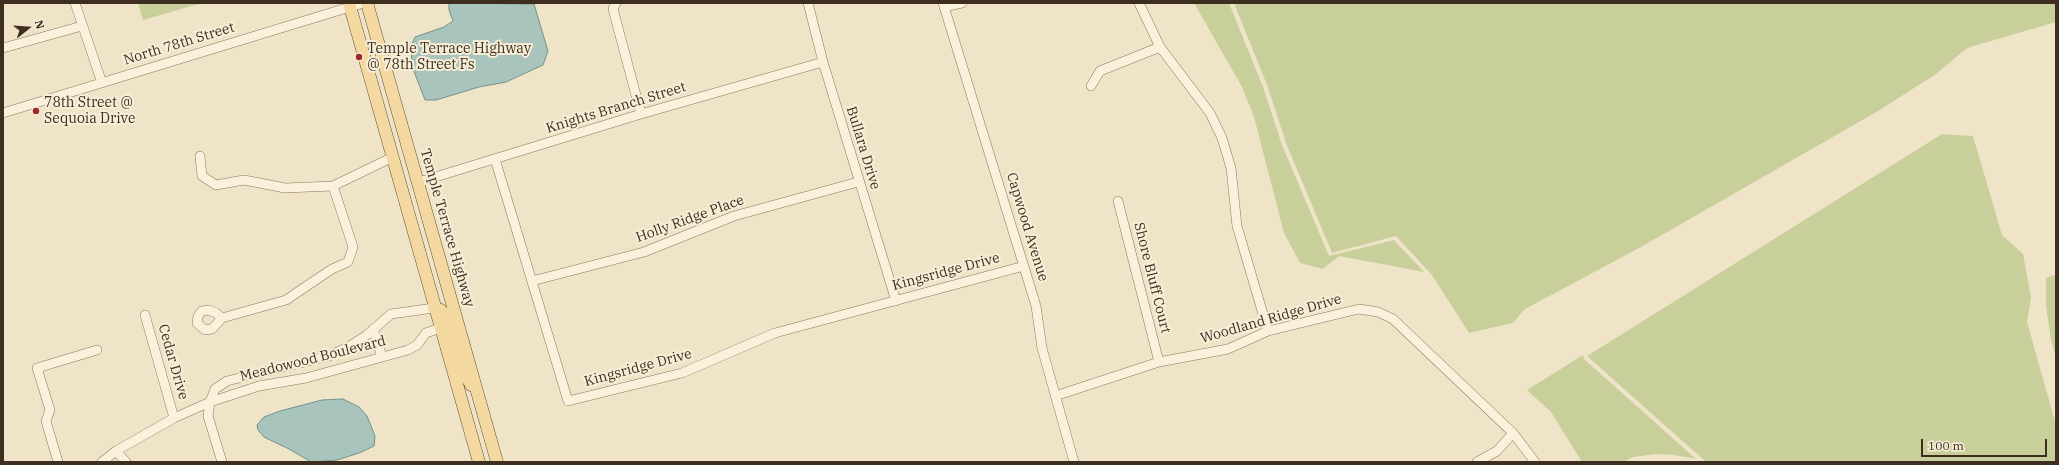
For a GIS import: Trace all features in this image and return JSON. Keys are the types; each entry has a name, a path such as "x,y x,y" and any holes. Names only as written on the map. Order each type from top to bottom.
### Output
{"main road":[{"name":"Temple Terrace Highway","path":"367,3 419,182 497,462"},
{"path":"350,5 402,187 434,308 479,462"},
{"path":"402,187 419,182"},
{"path":"434,308 441,310 447,318 462,370 479,396"}],"street":[{"path":"75,3 102,83"},
{"name":"North 78th Street","path":"3,112 102,83 350,5 363,3"},
{"path":"616,3 613,9 641,114"},
{"name":"Bullara Drive","path":"808,3 822,62 896,301"},
{"path":"943,5 962,3"},
{"path":"1140,3 1160,47 1210,113 1222,138 1231,168 1236,226 1268,331"},
{"name":"Capwood Avenue","path":"943,5 1036,306 1042,348 1074,462"},
{"path":"3,48 82,26"},
{"path":"1091,86 1100,71 1160,47"},
{"name":"Knights Branch Street","path":"419,182 641,114 822,62"},
{"path":"200,156 202,176 216,185 244,180 285,188 333,186 393,157"},
{"name":"Kingsridge Drive","path":"495,159 568,401 682,374 775,333 1024,266"},
{"name":"Holly Ridge Place","path":"532,281 644,252 734,216 858,182"},
{"path":"222,318 286,300 332,269 348,262 353,247 333,186"},
{"name":"Shore Bluff Court","path":"1118,201 1159,362"},
{"name":"Meadowood Boulevard","path":"210,402 215,389 227,381 329,356 350,346 391,314 434,308"},
{"name":"Woodland Ridge Drive","path":"1055,396 1159,362 1228,349 1268,331 1359,309 1378,312 1393,319 1513,433 1535,462"},
{"name":"Cedar Drive","path":"145,315 174,418"},
{"name":"Meadowood Boulevard","path":"102,462 116,451 174,418 210,402 259,386 306,378 408,350 417,345 426,333 440,328"},
{"path":"373,329 382,357"},
{"path":"58,462 46,421 50,410 37,368 97,350"},
{"path":"210,402 208,416 222,462"},
{"path":"1477,462 1497,451 1513,433"},
{"path":"116,451 126,462"}],"green space":[{"path":"138,3 202,3 143,20"},
{"path":"1194,3 1229,3 1263,87 1282,145 1329,256 1394,240 1424,272 1339,256 1323,269 1300,263 1284,233 1254,117 1242,87"},
{"path":"1234,3 2056,3 2056,22 1967,48 1936,74 1878,111 1641,247 1525,309 1513,323 1469,333 1432,275 1396,236 1332,253 1286,143 1267,85"},
{"path":"1942,134 1973,136 2002,235 2023,254 2031,298 2027,322 2056,425 2056,462 1706,462 1587,356"},
{"path":"2056,274 2056,357 2051,341 2046,305 2046,278"},
{"path":"1583,355 1584,359 1696,459 1674,455 1655,454 1633,457 1623,462 1582,462 1551,412 1527,390"}],"water":[{"path":"449,3 534,4 548,51 543,65 506,82 479,87 436,100 425,100 412,66 411,46 415,37 444,27 453,21 449,10"},
{"path":"343,399 359,407 367,416 375,436 374,446 359,453 337,460 311,462 264,437 258,430 257,425 264,417 280,411 322,400"}],"place":[{"name":"Temple Terrace Highway @ 78th Street Fs","path":"359,57"},
{"name":"78th Street @ Sequoia Drive","path":"36,111"}]}
